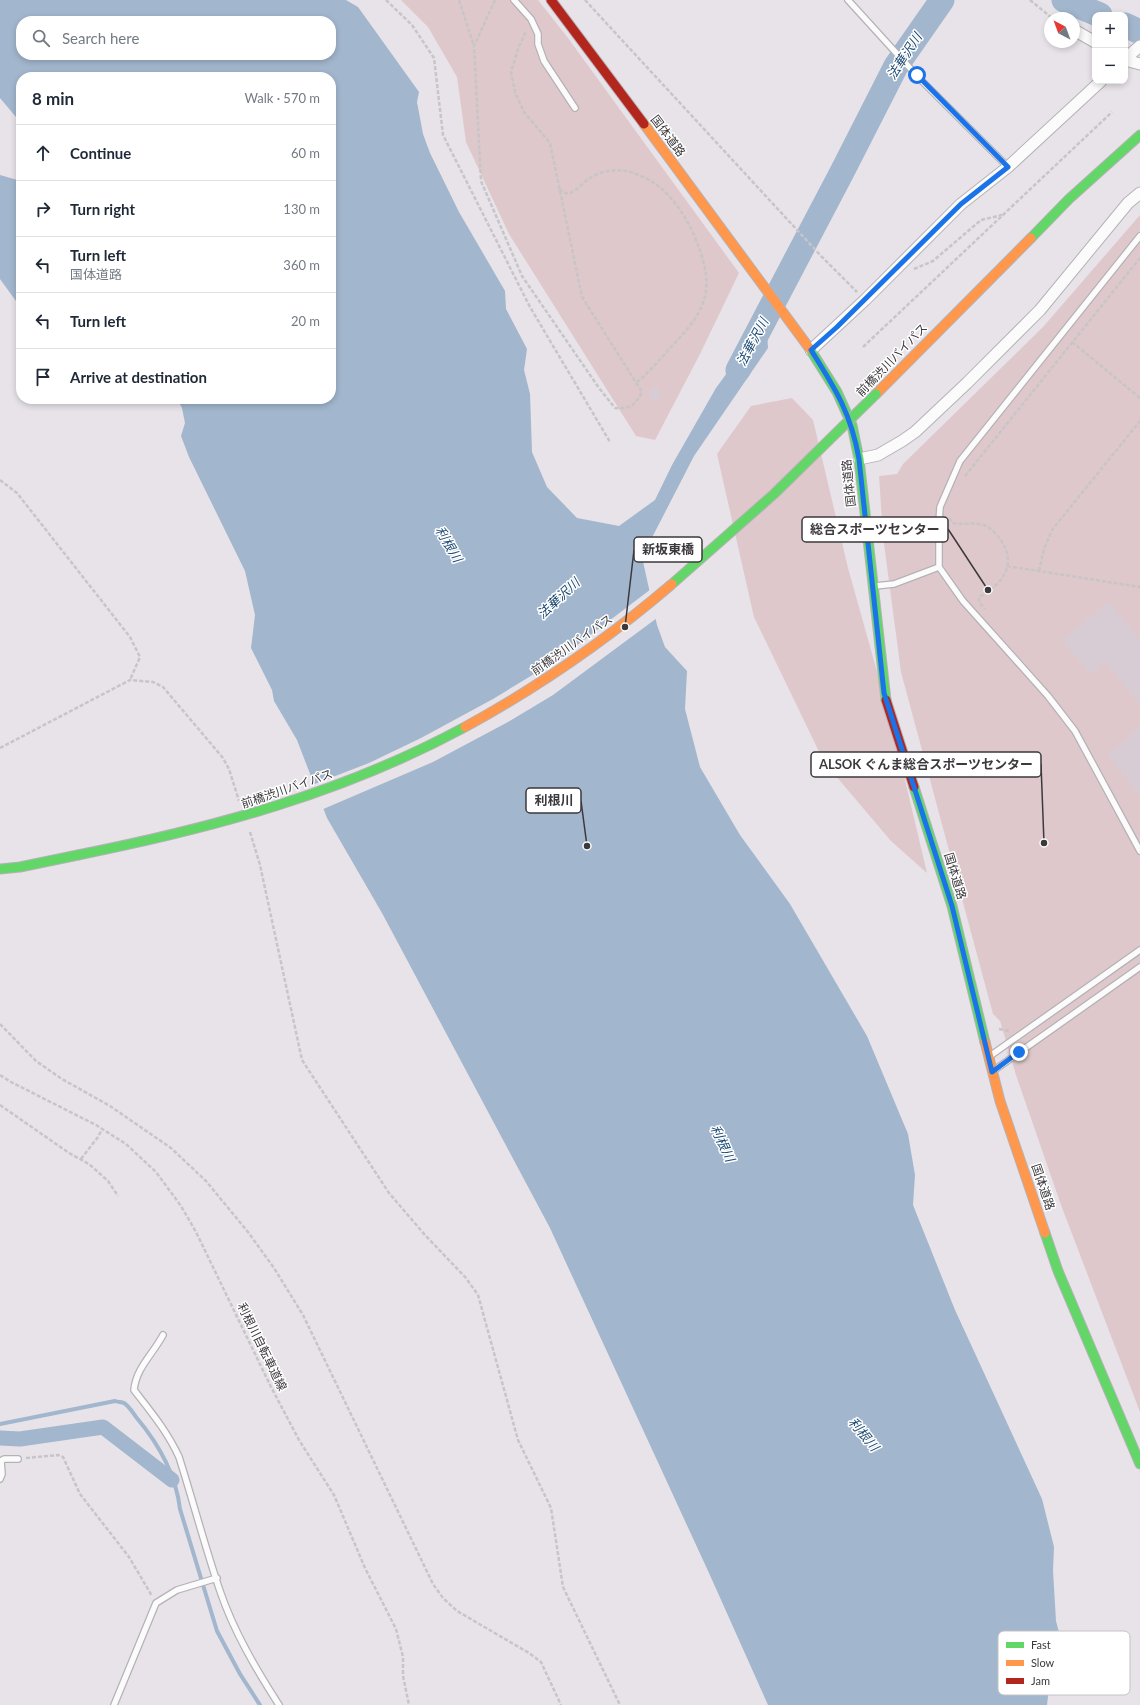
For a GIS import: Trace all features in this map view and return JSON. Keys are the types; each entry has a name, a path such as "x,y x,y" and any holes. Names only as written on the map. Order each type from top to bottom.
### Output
{"main road":[{"name":"国体道路","path":"551,0 811,350 837,392 852,425 859,459 884,693 952,906 992,1072 1058,1271 1140,1464"},
{"name":"前橋渋川バイパス","path":"0,860 78,856 223,823 325,790 426,747 500,708 586,651 665,590 795,474 1069,200 1140,135"},
{"path":"0,869 20,867 78,856"}],"street":[{"path":"1080,33 1092,40"},
{"path":"1128,57 1140,46"},
{"path":"1128,58 1140,64"},
{"path":"811,350 865,300 961,204 1008,167 1098,84"},
{"path":"859,459 878,455 915,432 967,383 1040,310 1128,203 1140,192"}],"lane":[{"path":"514,0 532,19 538,34 538,44 544,61 575,108"},
{"path":"848,0 917,75 1008,167"},
{"path":"1140,236 960,461 940,506 939,567 963,601 1048,696 1075,731 1140,851"},
{"path":"872,586 894,584 939,567"},
{"path":"988,1057 1140,950"},
{"path":"992,1072 1140,967"},
{"path":"163,1335 157,1348 141,1367 135,1379 134,1390 150,1409 171,1439 176,1451 214,1578 242,1643 256,1670 279,1705"},
{"path":"0,1479 2,1474 1,1461 4,1459 18,1459"},
{"path":"114,1705 156,1603 177,1590 214,1578"}],"path":[{"path":"386,0 412,25 434,58 444,135 530,307 610,442"},
{"path":"459,0 474,46 481,181 522,276 599,388 615,408 626,408 636,402 642,392 582,297 550,143 524,112 514,92 511,72 518,49 532,19"},
{"path":"474,46 495,0"},
{"path":"585,0 800,233 865,300"},
{"path":"1030,0 1045,12"},
{"path":"863,347 1112,112"},
{"path":"559,189 565,193 571,193 598,173 612,170 628,171 650,180 675,203 688,223 700,251 708,285 700,310 686,333 637,382"},
{"path":"892,273 910,270 933,261 981,220 1003,215"},
{"path":"963,479 1140,258"},
{"path":"1072,342 1140,398"},
{"path":"1039,571 1044,549 1052,530 1140,421"},
{"path":"0,480 17,493 130,637 140,657 130,680"},
{"path":"949,514 950,519 953,522 975,524 991,529 1005,547 1008,560 1007,566 1000,581 980,597 979,602 989,614"},
{"path":"1007,566 1140,587"},
{"path":"0,748 55,717 130,680 153,682 163,688 223,758 229,769 241,806"},
{"path":"248,828 260,865 302,1060 389,1193 425,1235 466,1278 478,1295 518,1440 551,1508 563,1587 620,1705"},
{"path":"0,1024 36,1061 62,1079 110,1106 171,1148 206,1181 226,1204 274,1268 302,1315 433,1584 443,1598 457,1611 529,1652 540,1662 561,1705"},
{"name":"利根川自転車道線","path":"0,1075 102,1129 126,1144 156,1172 173,1194 196,1232 270,1387 299,1440 334,1494 365,1568 396,1629 403,1657 403,1676 409,1705"},
{"path":"0,1105 80,1159 108,1181 118,1196"},
{"path":"80,1159 98,1137 102,1129"},
{"path":"18,1459 58,1455 63,1457 80,1494 129,1557 156,1603"}],"shaded area":[{"path":"401,0 538,0 568,38 739,273 700,354 655,440 636,436 509,234 466,142 457,77 428,27"},
{"path":"1140,215 1140,1412 1061,1205 1016,1075 1000,1021 993,1014 901,672 883,536 879,476 897,474 903,464 1043,327"},
{"path":"792,398 813,420 848,568 892,725 927,873 891,841 824,762 754,617 717,454 751,406"}],"water":[{"path":"0,0 346,0 358,7 419,92 417,102 423,134 430,153 459,212 505,291 506,309 527,349 524,370 530,394 532,452 547,487 577,518 619,526 655,500 672,465 716,388 751,340 767,334 768,348 694,456 642,557 657,625 665,647 687,671 685,709 700,767 740,835 790,904 867,1036 908,1134 915,1175 913,1205 955,1310 1042,1499 1054,1547 1053,1571 1056,1621 1059,1631 998,1631 998,1695 1048,1695 1047,1705 768,1705 709,1573 550,1228 382,913 327,818 297,740 274,701 272,690 251,648 255,615 245,571 189,457 181,436 185,423 180,404 336,404 336,72 16,72 16,117 0,98"},
{"path":"0,175 16,180 16,301 0,279"}],"pier":[{"path":"651,589 657,618 553,695 508,722 433,762 321,810 312,785 369,763 421,738 493,699 539,671 580,643"}],"building":[{"path":"655,388 659,390 661,394 659,398 655,400 651,398 649,394 651,390"},
{"path":"1109,602 1140,640 1140,704 1105,662 1091,675 1062,640"},
{"path":"1140,727 1140,796 1108,755"}],"waterway":[{"name":"法華沢川","path":"738,370 896,66 942,0"},
{"path":"1064,0 1093,12"},
{"path":"1128,26 1140,32"},
{"path":"0,1424 115,1401 124,1403 128,1406 152,1438 165,1460 175,1484 180,1509 217,1631 240,1674 260,1705"},
{"path":"0,1438 20,1439 103,1427 172,1480"}],"traffic: fast":[{"path":"1031,238 1069,199 1140,135"},
{"path":"810,349 837,392 852,425 859,459 886,700"},
{"path":"672,584 774,494 876,394"},
{"path":"78,855 178,833 276,806 372,771 465,727"},
{"path":"914,787 952,906 985,1042"},
{"path":"0,869 20,867 78,855"},
{"path":"1045,1233 1058,1271 1140,1464"}],"traffic: slow":[{"path":"644,124 810,349"},
{"path":"876,394 1031,238"},
{"path":"465,727 492,712 572,661 623,624 672,584"},
{"path":"985,1042 1000,1101 1045,1233"}],"traffic: jam":[{"path":"551,0 644,124"},
{"path":"886,700 914,787"}],"place":[{"name":"総合スポーツセンター","path":"988,590"},
{"name":"新坂東橋","path":"625,627"},
{"name":"ALSOK ぐんま総合スポーツセンター","path":"1044,843"},
{"name":"利根川","path":"587,846"}],"route":[{"path":"917,75 1008,167 961,204 837,327 811,350 837,392 852,425 859,459 884,693 952,906 992,1072 1019,1052"}]}
